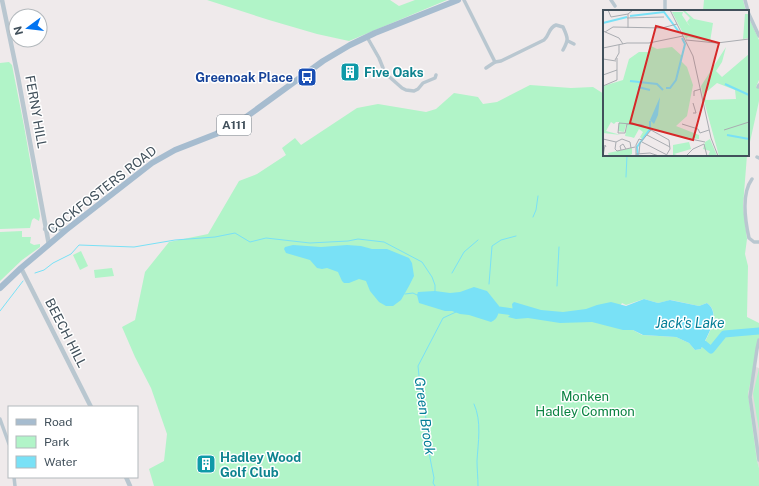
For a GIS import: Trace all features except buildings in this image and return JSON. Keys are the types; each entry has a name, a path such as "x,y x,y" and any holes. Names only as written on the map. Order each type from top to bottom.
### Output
{"main road":[{"name":"COCKFOSTERS ROAD","path":"0,288 66,230 152,163 175,150 216,134 238,123 324,61 350,45 366,37 458,0"}],"street":[{"name":"FERNY HILL","path":"2,0 18,77 49,245"},
{"path":"464,0 495,62"},
{"path":"612,0 615,6"},
{"path":"664,10 665,0"},
{"path":"745,0 748,10"},
{"path":"749,13 759,36"},
{"path":"486,68 495,62 501,61 544,40 550,28 556,25 563,27 568,38 563,50"},
{"path":"366,37 377,53 385,74 402,88 410,91 418,89 423,83 434,78 436,75"},
{"path":"568,41 574,44"},
{"path":"380,76 385,74"},
{"path":"752,179 747,185 746,195 747,229 749,238 754,242 759,242"},
{"path":"45,229 66,230"},
{"name":"BEECH HILL","path":"21,268 90,406"},
{"path":"759,340 750,391 759,460"},
{"path":"0,419 8,441"}],"shaded area":[{"path":"753,366 759,368 759,468 748,394"}],"green space":[{"path":"207,0 390,0 399,6 415,0 447,0 349,41 317,34"},
{"path":"704,0 743,0 746,10 703,10"},
{"path":"749,18 759,40 759,80 756,87 759,88 759,101 749,146"},
{"path":"9,62 12,65 40,216 39,221 34,218 32,220 30,228 0,229 0,63"},
{"name":"Monken Hadley Common","path":"530,85 571,88 593,87 603,93 603,156 747,156 743,206 747,239 745,254 748,266 747,317 759,323 759,340 748,394 759,468 759,486 154,486 149,469 164,461 167,434 151,388 122,327 135,320 145,272 169,242 208,234 239,181 257,174 286,155 282,148 295,138 301,145 357,108 378,104 426,112 436,109 454,93 478,97 483,104 497,102","holes":["644,299 658,303 671,300 699,306 707,303 711,307 714,319 701,349 695,350 689,343 676,337 642,335 633,330 623,329 617,311 622,303 626,305"]},
{"path":"22,231 22,237 31,237 30,243 34,245 40,244 40,247 22,260 0,281 0,232"},
{"path":"81,251 88,266 80,270 73,255"},
{"path":"112,268 114,276 95,278 94,270"},
{"path":"759,368 759,431 753,394"}],"water":[{"path":"293,245 321,247 347,245 361,246 372,249 387,249 409,258 412,263 414,276 401,300 393,306 386,306 379,302 370,291 366,281 359,279 349,283 344,283 338,272 327,268 317,268 310,260 286,253 284,249 285,247"},
{"path":"474,287 487,291 499,306 498,316 491,322 419,303 417,295 418,292 460,292"},
{"name":"Jack's Lake","path":"644,299 658,303 670,300 699,306 707,303 713,313 713,319 712,325 701,349 695,350 689,343 676,337 643,335 633,330 623,330 592,322 560,323 528,318 516,319 508,317 513,312 512,304 514,302 541,310 563,312 586,309 611,302 626,306"}],"waterway":[{"path":"626,177 627,156"},
{"path":"533,217 536,210 538,196"},
{"path":"35,273 44,270 53,263 71,254 79,245 134,247 175,240 215,237 235,233 250,242 266,238 310,243 358,239 384,242 422,262 432,277 435,285 435,291"},
{"path":"489,284 492,246 501,240 516,236"},
{"path":"452,273 464,252 478,240"},
{"path":"557,286 559,247"},
{"path":"0,311 23,281"},
{"path":"405,294 413,293 417,295"},
{"path":"499,310 513,312"},
{"name":"Green Brook","path":"435,486 433,483 434,478 418,366 443,318 456,312"},
{"path":"704,344 711,350 724,334 759,331"},
{"path":"474,404 479,425 477,461 478,486"}],"place":[{"name":"Five Oaks","path":"350,72"},
{"name":"Greenoak Place","path":"307,77"},
{"name":"Hadley Wood Golf Club","path":"206,464"}]}
